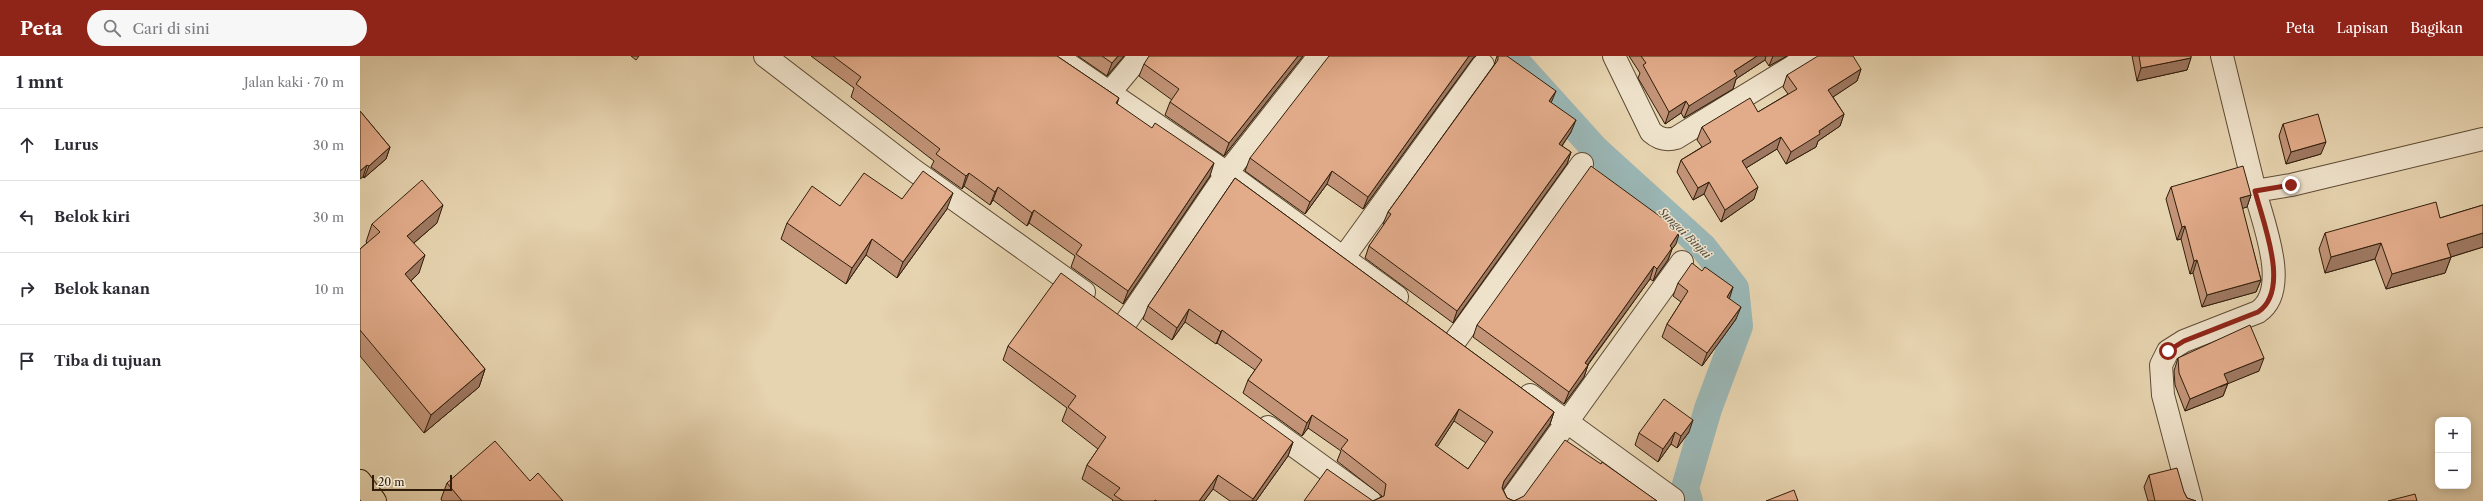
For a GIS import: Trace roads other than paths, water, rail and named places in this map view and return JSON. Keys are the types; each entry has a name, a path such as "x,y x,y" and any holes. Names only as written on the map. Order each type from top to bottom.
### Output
{"highway":[{"path":"360,480 376,501"}],"street":[{"path":"1056,56 1226,173 1344,257 1412,309"},
{"path":"1110,92 1140,56"},
{"path":"1126,322 1226,173 1319,56"},
{"path":"1614,56 1651,132 1656,136 1669,140 1676,138 1810,56"},
{"path":"2191,501 2163,395 2161,365 2168,351 2184,341 2258,312 2267,306 2275,281 2273,261 2222,56"},
{"path":"777,60 912,169 1145,336"},
{"path":"1344,257 1483,65"},
{"path":"2255,191 2291,185 2483,139"},
{"path":"1437,327 1462,346 1582,164"},
{"path":"1510,501 1565,421 1682,262"},
{"path":"1514,383 1673,499"},
{"path":"1254,416 1370,501"}],"waterway":[{"name":"Sungai Binjai","path":"1511,56 1594,148 1703,247 1735,288 1739,326 1708,409 1685,488 1689,501"}]}
